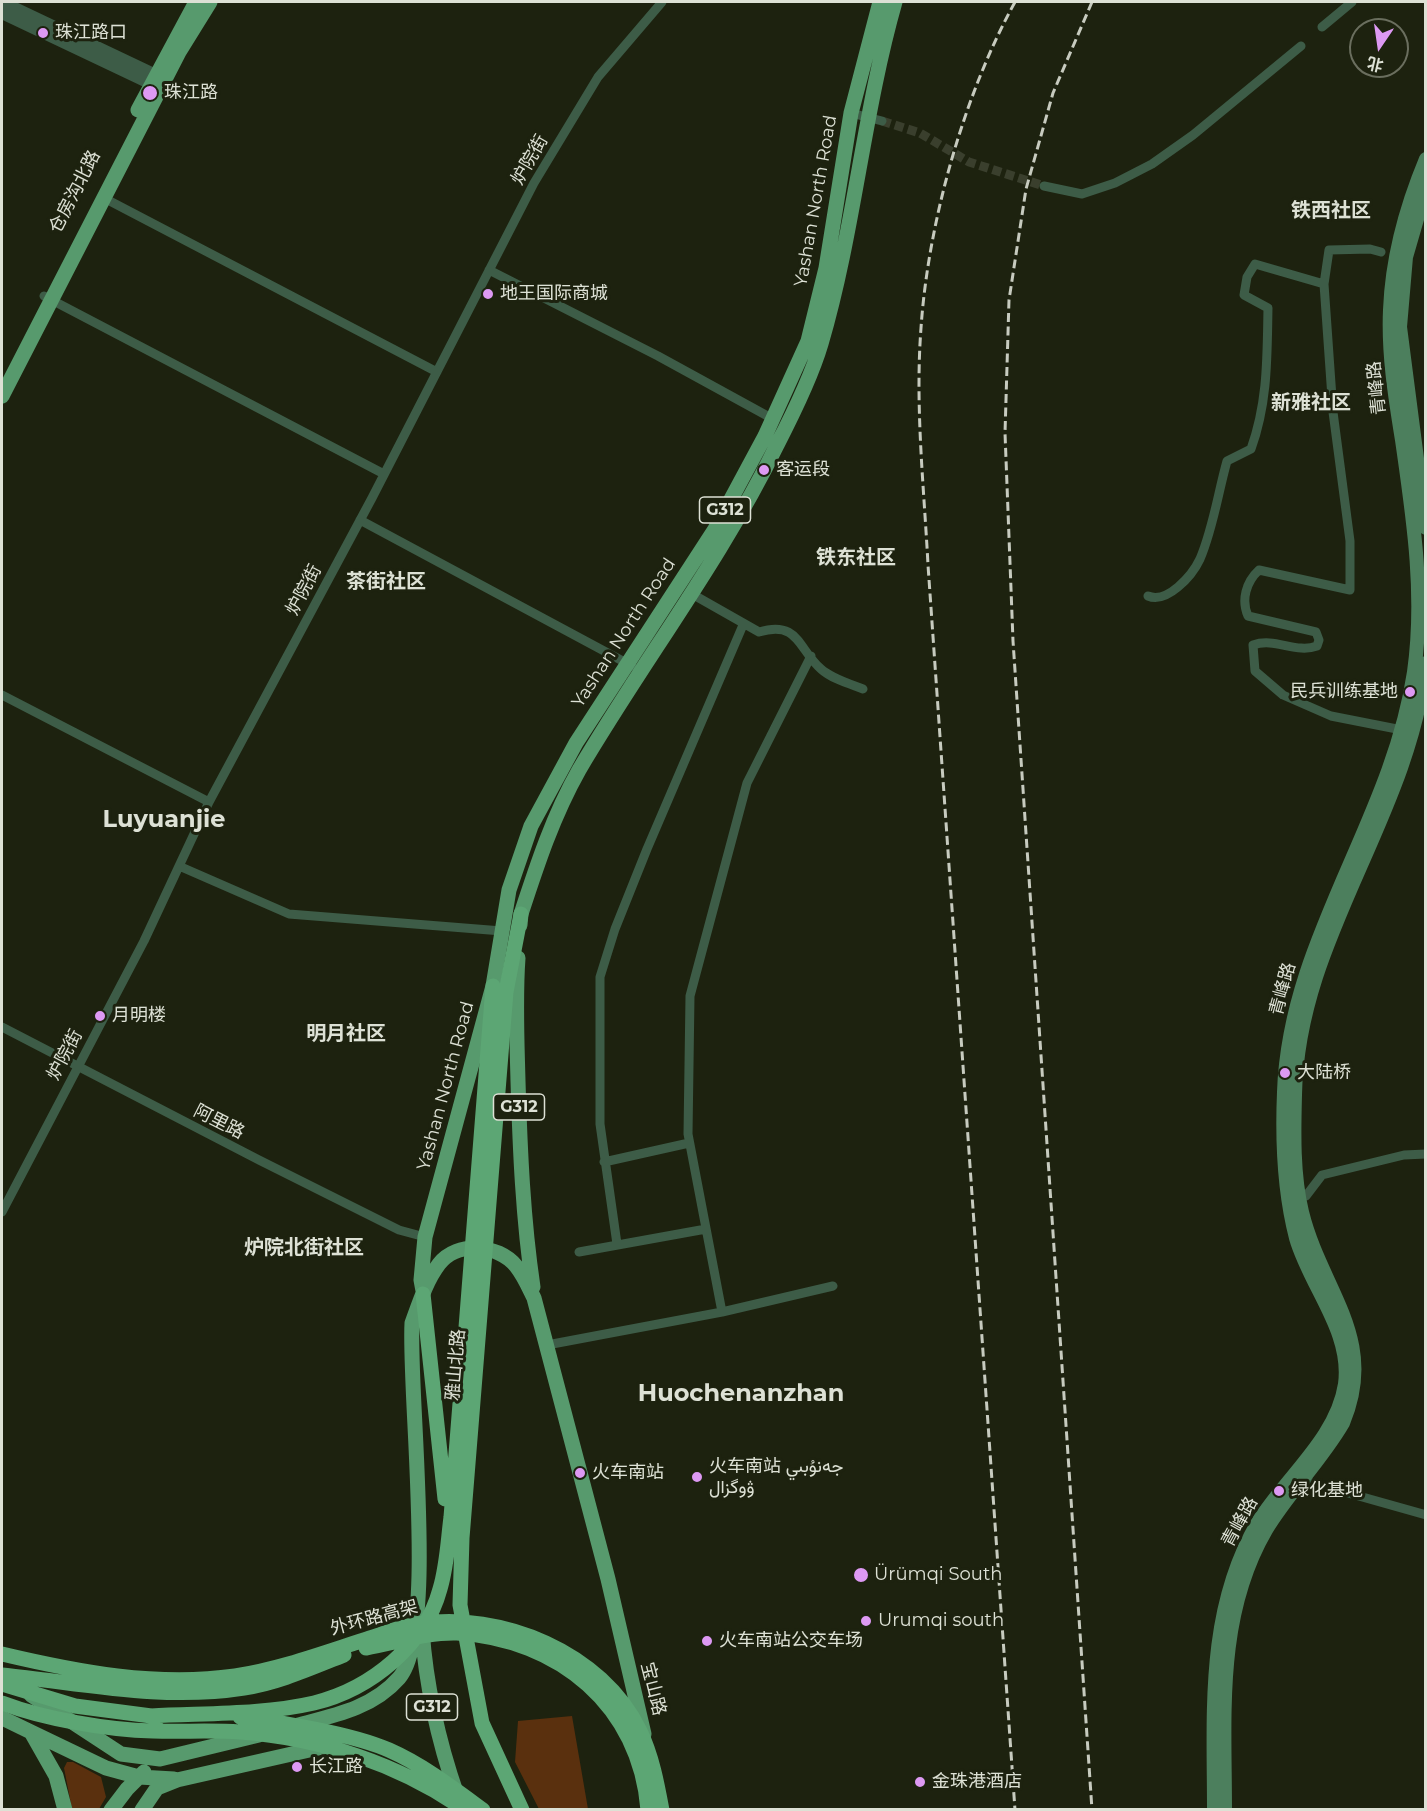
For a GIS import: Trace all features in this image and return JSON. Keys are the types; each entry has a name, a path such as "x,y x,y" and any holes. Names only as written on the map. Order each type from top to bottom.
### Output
{"highway":[{"name":"雅山北路","path":"521,914 505,1004 462,1538 460,1605 482,1723 522,1809"},
{"path":"151,1716 268,1710 316,1702 352,1688 382,1671 408,1648 428,1618 440,1589 448,1539 493,986"},
{"path":"423,1294 448,1539"},
{"name":"外环路高架","path":"2,1654 56,1667 109,1675 190,1680 236,1676 276,1667 415,1624 455,1619 503,1628 539,1639 574,1658 610,1688 640,1730 654,1771 662,1809"},
{"name":"外环路高架","path":"2,1675 185,1694 245,1688 284,1678 359,1649 456,1633 496,1639 534,1650 571,1669 600,1696 630,1740 646,1780 648,1809"},
{"path":"2,1684 75,1706 151,1716 241,1717 333,1734 388,1750 446,1782 483,1809"},
{"path":"2,1702 37,1714 150,1731 241,1732 320,1745 381,1763 439,1792 464,1809"}],"main road":[{"path":"158,82 196,2"},
{"name":"仓房沟北路","path":"2,396 48,298 158,82 210,2"},
{"name":"Yashan North Road","path":"423,1294 421,1280 425,1237 493,986 509,890 531,826 576,743 715,529 772,419 808,341 826,268 851,113 880,2"},
{"name":"Yashan North Road","path":"534,1298 526,1236 519,1108 516,992 521,914 543,844 578,772 728,535 777,446 820,347 875,119 881,50 895,2"},
{"name":"仓房沟北路","path":"2,378 104,198 158,82"},
{"name":"青峰路","path":"1225,1809 1226,1661 1235,1606 1255,1551 1280,1508 1343,1423 1354,1392 1356,1361 1346,1318 1314,1252 1294,1197 1295,1091 1308,999 1324,951 1397,782 1412,735 1423,666 1415,534 1395,396 1390,311 1403,226 1425,159"},
{"name":"青峰路","path":"1425,188 1406,257 1400,327 1425,528"},
{"name":"青峰路","path":"1214,1809 1216,1648 1233,1578 1257,1524 1333,1419 1344,1386 1346,1365 1339,1335 1302,1256 1296,1237 1284,1091 1293,1014 1312,951 1380,797 1423,666"},
{"path":"423,1294 434,1271 443,1259 461,1249 476,1247 497,1253 515,1264 534,1298"},
{"name":"G312","path":"423,1294 412,1323 411,1339 420,1602 425,1669 439,1742 464,1809"},
{"name":"G312","path":"534,1298 547,1345"},
{"name":"宝山路","path":"547,1345 608,1579 645,1738 656,1809"},
{"path":"121,1755 160,1759 338,1714 376,1700 401,1677 411,1658 420,1602"},
{"path":"2,1675 121,1755 140,1777 144,1806"},
{"path":"2,1718 106,1768 140,1777 177,1780"},
{"path":"31,1732 56,1776 65,1809"},
{"path":"144,1806 157,1788 177,1780 334,1744 358,1742 396,1753 425,1773 450,1809"},
{"path":"111,1809 160,1759"}],"street":[{"path":"2,2 158,82"},
{"name":"炉院街","path":"2,1212 144,940 209,802 360,520 534,183 598,77 662,2"},
{"path":"1322,27 1352,2"},
{"path":"2,13 158,82"},
{"path":"1044,186 1082,194 1115,183 1152,164 1301,46"},
{"path":"851,113 875,119"},
{"path":"104,198 437,372"},
{"path":"1381,252 1329,250 1324,284 1333,412 1350,541 1350,590 1259,570 1245,594 1244,608 1248,616 1316,632 1319,640 1317,646 1307,650 1264,641 1253,645 1255,671 1283,695 1331,716 1402,730"},
{"path":"1148,596 1164,597 1174,591 1199,561 1227,461 1251,449 1262,420 1267,373 1268,308 1244,295 1247,277 1255,264 1324,284"},
{"path":"489,270 657,356 772,419"},
{"path":"48,298 384,474"},
{"path":"360,520 642,672"},
{"path":"692,594 743,625 759,632 772,628 787,631 799,640 820,669 863,689"},
{"path":"617,1244 600,1124 600,977 615,929 646,849 743,625"},
{"path":"722,1312 689,1143 690,996 747,783 811,656"},
{"path":"2,695 209,802"},
{"path":"179,866 289,914 502,931"},
{"name":"阿里路","path":"2,1027 77,1068 399,1230 425,1237"},
{"path":"604,1162 689,1143"},
{"path":"1294,1197 1312,1191 1322,1174 1404,1155 1425,1154"},
{"path":"579,1252 706,1229"},
{"path":"547,1345 722,1312 833,1286"},
{"path":"1302,1480 1425,1515"}],"shaded area":[{"path":"572,1716 588,1809 539,1809 515,1762 518,1721"},
{"path":"67,1762 73,1762 101,1777 106,1797 99,1809 72,1809 64,1768"}],"tunnel":[{"path":"882,121 920,133 969,162 1044,186"}],"railway":[{"path":"1015,2 980,77 951,160 931,246 919,358 921,447 928,565 1015,1810"},
{"path":"1092,2 1053,93 1026,189 1009,300 1005,433 1013,641 1092,1810"}],"place":[{"name":"珠江路口","path":"43,33"},
{"name":"珠江路","path":"150,93"},
{"name":"地王国际商城","path":"488,294"},
{"name":"客运段","path":"764,470"},
{"name":"民兵训练基地","path":"1410,692"},
{"name":"月明楼","path":"100,1016"},
{"name":"大陆桥","path":"1285,1073"},
{"name":"火车南站","path":"580,1473"},
{"name":"火车南站 جەنۇبىي ۋوگزال","path":"697,1477"},
{"name":"绿化基地","path":"1279,1491"},
{"name":"Ürümqi South","path":"861,1575"},
{"name":"Urumqi south","path":"866,1621"},
{"name":"火车南站公交车场","path":"707,1641"},
{"name":"长江路","path":"297,1767"},
{"name":"金珠港酒店","path":"920,1782"}],"district":[{"name":"铁西社区","path":"1331,211"},
{"name":"新雅社区","path":"1311,403"},
{"name":"铁东社区","path":"856,558"},
{"name":"茶街社区","path":"386,582"},
{"name":"Luyuanjie","path":"164,820"},
{"name":"明月社区","path":"346,1034"},
{"name":"炉院北街社区","path":"304,1248"},
{"name":"Huochenanzhan","path":"741,1394"}]}
